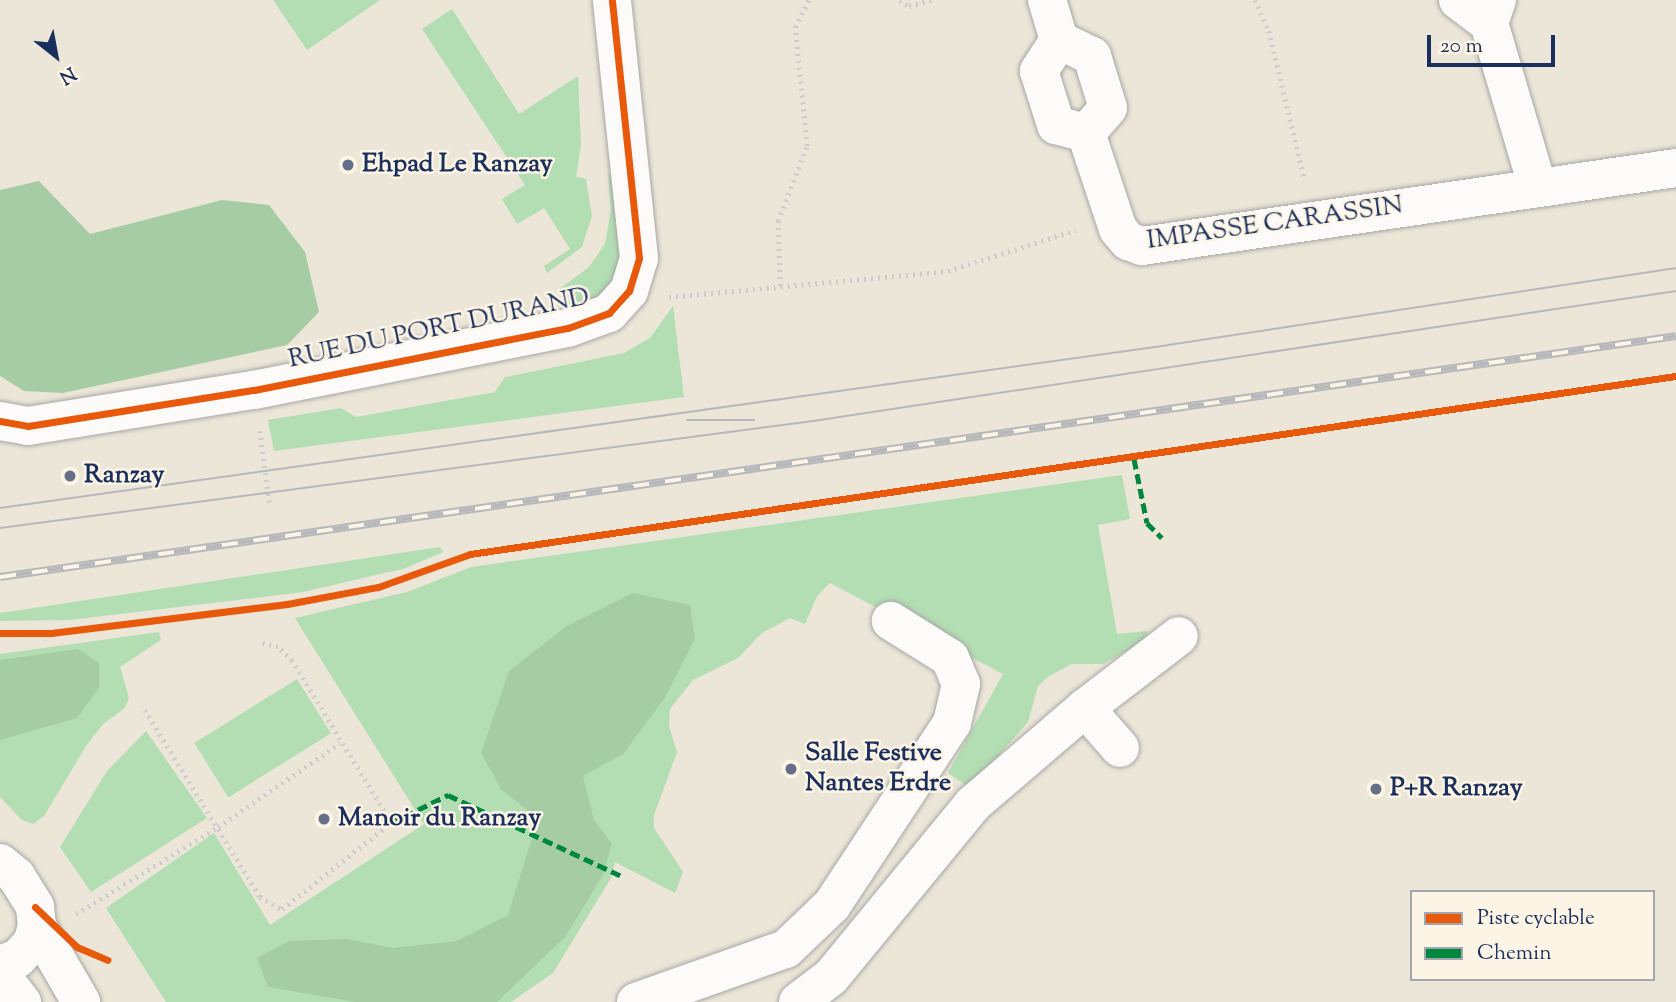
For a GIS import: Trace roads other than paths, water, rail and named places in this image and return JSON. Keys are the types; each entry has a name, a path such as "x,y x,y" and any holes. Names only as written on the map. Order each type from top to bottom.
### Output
{"street":[{"name":"RUE DU PORT DURAND","path":"0,421 28,426 254,390 568,328 609,313 629,292 639,258 612,0"},
{"path":"1047,0 1059,40 1092,56 1108,108 1086,133 1056,125 1039,71 1059,40"},
{"path":"1458,0 1493,11 1538,188"},
{"name":"IMPASSE CARASSIN","path":"1086,133 1113,218 1128,241 1142,246 1676,168"},
{"path":"636,1002 786,949 832,905 952,723 961,684 950,659 891,621"},
{"path":"798,1002 831,977 973,804 1085,708 1179,636"},
{"path":"1085,708 1120,748"},
{"path":"0,863 16,876 35,907 37,926 32,943 18,958 0,965"},
{"path":"37,926 81,1002"},
{"path":"0,974 22,1002"}],"tram line":[{"path":"0,508 1168,345 1676,268"},
{"path":"0,528 813,421 1676,291"},
{"path":"687,420 754,420"}],"railway":[{"path":"0,577 1676,336"}],"place":[{"name":"Ehpad Le Ranzay","path":"348,165"},
{"name":"Ranzay","path":"70,476"},
{"name":"Salle Festive Nantes Erdre","path":"791,769"},
{"name":"P+R Ranzay","path":"1376,789"},
{"name":"Manoir du Ranzay","path":"324,819"}]}
